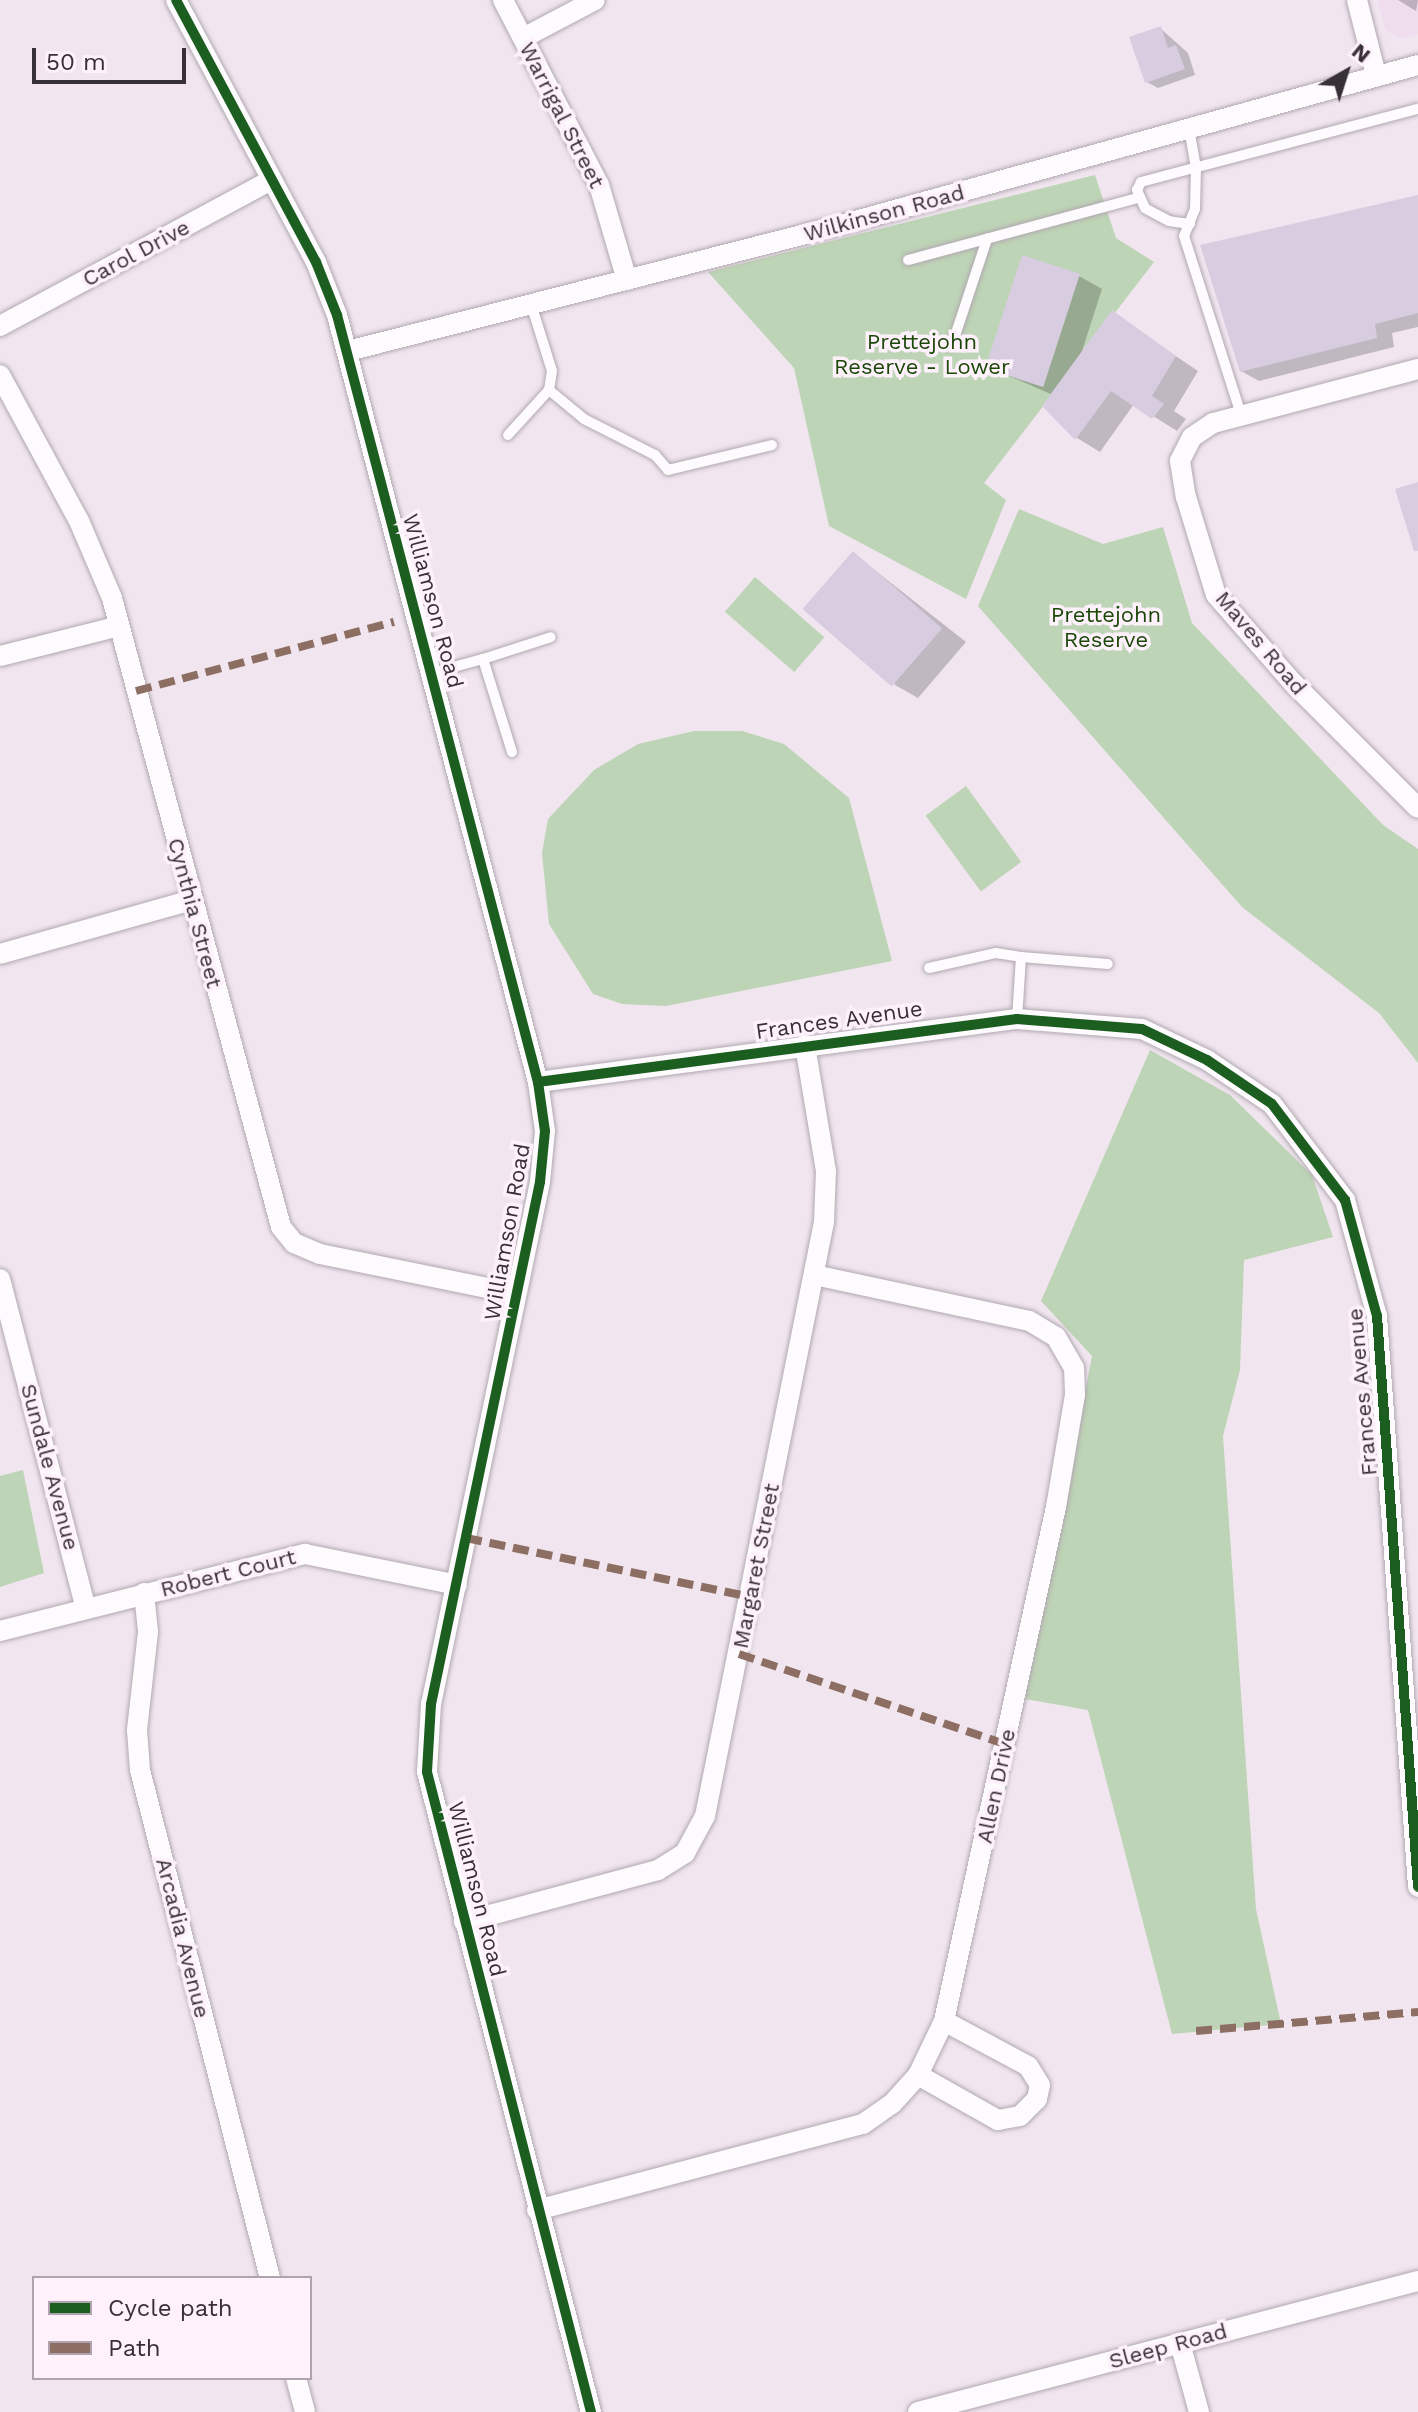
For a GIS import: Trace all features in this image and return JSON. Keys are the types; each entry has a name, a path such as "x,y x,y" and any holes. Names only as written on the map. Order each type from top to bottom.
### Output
{"street":[{"name":"Williamson Road","path":"176,0 316,262 348,351 538,1082 544,1154 427,1744 433,1798 591,2412"},
{"name":"Warrigal Street","path":"503,0 599,185 627,280"},
{"path":"523,38 595,0"},
{"path":"1357,0 1376,75"},
{"name":"Wilkinson Road","path":"348,351 627,280 1418,65"},
{"name":"Carol Drive","path":"0,326 271,180"},
{"name":"Maves Road","path":"1418,369 1241,415 1199,430 1180,461 1186,497 1216,595 1315,706 1418,808"},
{"name":"Cynthia Street","path":"0,375 95,553 119,626 269,1200 287,1236 320,1254 516,1294"},
{"path":"0,656 119,626"},
{"path":"0,954 192,900"},
{"name":"Frances Avenue","path":"538,1082 1017,1019 1126,1025 1207,1060 1272,1104 1345,1200 1381,1339 1418,1887"},
{"name":"Margaret Street","path":"464,1922 658,1870 685,1853 699,1830 815,1275 827,1186 805,1045"},
{"name":"Allen Drive","path":"537,2210 854,2128 884,2111 918,2075 944,2021 1056,1507 1075,1395 1074,1368 1056,1337 1029,1321 815,1275"},
{"name":"Sundale Avenue","path":"0,1279 86,1608"},
{"name":"Robert Court","path":"0,1631 305,1554 457,1585"},
{"name":"Arcadia Avenue","path":"144,1593 148,1632 137,1730 140,1770 269,2276"},
{"path":"918,2075 998,2120 1020,2116 1037,2099 1040,2085 1028,2066 944,2021"},
{"name":"Sleep Road","path":"918,2412 1418,2281"},
{"path":"1180,2343 1199,2412"},
{"path":"297,2380 305,2412"}],"lane":[{"path":"1138,198 1141,182 1418,109"},
{"path":"1189,128 1196,168 1190,224 1184,236 1241,415"},
{"path":"1138,198 1155,215 1190,224"},
{"path":"908,260 1138,198"},
{"path":"952,345 987,239"},
{"path":"508,435 549,390 552,371 531,304"},
{"path":"549,390 584,419 655,455 666,473 772,445"},
{"path":"432,673 551,637"},
{"path":"483,659 512,752"},
{"path":"929,968 996,953 1108,964"},
{"path":"1017,1019 1021,957"}],"shaded area":[{"path":"1377,0 1418,0 1418,34 1400,38 1386,30"}],"green space":[{"name":"Prettejohn Reserve - Lower","path":"1095,175 1116,238 1154,262 984,483 1006,500 966,599 829,526 794,368 708,272"},
{"name":"Prettejohn Reserve","path":"1019,509 1103,544 1163,527 1192,623 1383,825 1418,849 1418,1063 1379,1013 1242,907 978,606"},
{"path":"755,577 824,637 794,672 725,612"},
{"path":"694,731 742,731 784,744 849,798 892,961 666,1006 622,1004 593,994 549,924 542,853 548,819 594,770 638,744"},
{"path":"966,786 1021,862 981,891 926,815"},
{"path":"1150,1050 1230,1095 1312,1175 1333,1237 1244,1260 1240,1370 1223,1436 1256,1909 1281,2024 1172,2034 1088,1710 1025,1699 1092,1356 1041,1301"},
{"path":"23,1470 44,1573 0,1587 0,1476"}],"building":[{"path":"1161,26 1168,48 1176,45 1185,69 1145,83 1129,37"},
{"path":"1418,195 1418,313 1375,324 1377,338 1240,372 1200,245"},
{"path":"1022,255 1080,274 1043,387 985,368"},
{"path":"1112,310 1176,356 1152,396 1164,404 1152,419 1111,391 1075,440 1042,406"},
{"path":"1418,482 1418,551 1414,551 1395,489"},
{"path":"853,551 942,628 892,687 802,609"}],"marked path":[{"path":"136,691 394,622"},
{"path":"466,1538 751,1597"},
{"path":"739,1654 1005,1744"},
{"path":"1196,2031 1418,2012"}],"cycle path":[{"path":"176,0 316,262 337,315 538,1082 545,1131 540,1182 431,1704 427,1772 591,2412"},
{"path":"538,1082 1017,1019 1142,1029 1207,1060 1272,1104 1345,1200 1377,1316 1418,1887"}]}
